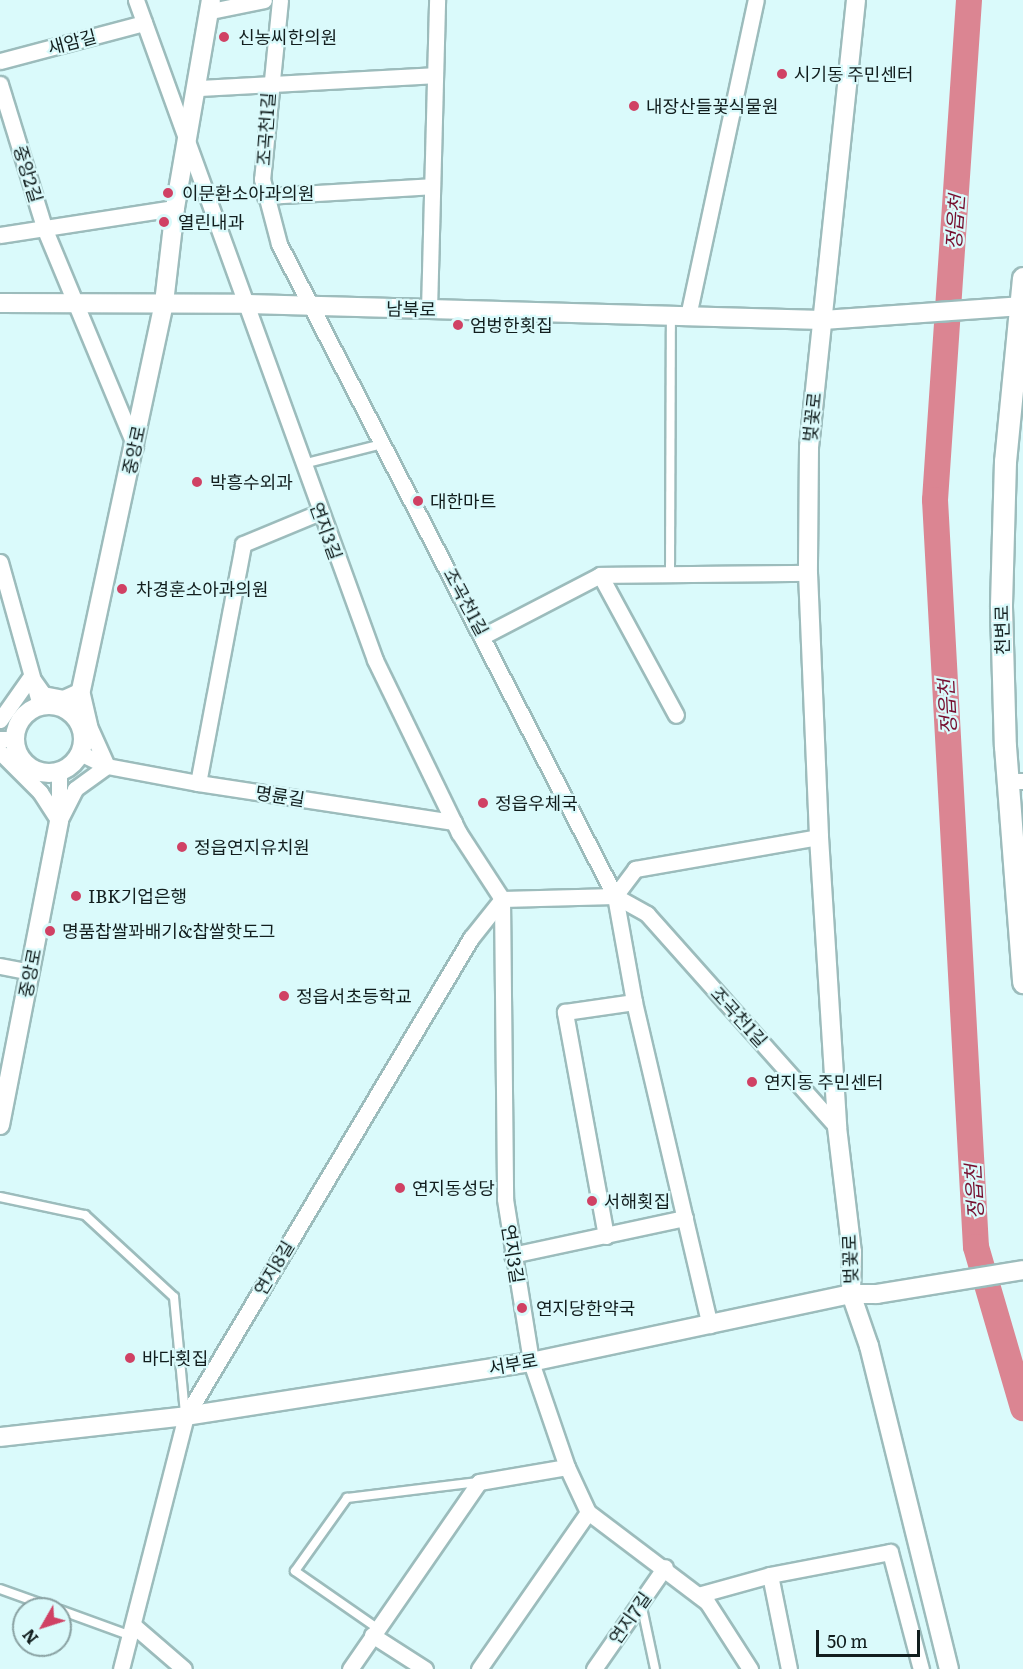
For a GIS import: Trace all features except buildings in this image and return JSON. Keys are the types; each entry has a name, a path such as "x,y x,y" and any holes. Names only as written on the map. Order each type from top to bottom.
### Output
{"main road":[{"name":"천변로","path":"1023,281 1001,536 1015,781 1023,982"}],"street":[{"path":"136,0 187,147"},
{"path":"211,6 264,0"},
{"name":"조곡천1길","path":"280,0 268,85 265,196 279,243 483,636 615,897 647,914 837,1127"},
{"path":"429,310 437,0"},
{"path":"680,316 756,0"},
{"name":"벚꽃로","path":"856,0 809,448 808,573 819,837 837,1127 852,1252 851,1294 869,1346 949,1669"},
{"name":"중앙로","path":"81,690 164,303 175,208 211,6"},
{"name":"새암길","path":"0,61 144,23"},
{"path":"198,88 435,75"},
{"name":"중앙2길","path":"0,84 45,230 78,303 135,446"},
{"name":"연지3길","path":"187,147 248,304 318,513 375,660 454,822 502,899 505,1199 512,1255 531,1362 567,1467 588,1512 665,1567 698,1595 750,1669"},
{"path":"265,196 432,186"},
{"path":"45,230 175,208"},
{"name":"중앙2길","path":"0,235 45,230"},
{"name":"남북로","path":"0,303 248,304 823,320 1021,306"},
{"path":"198,783 243,544 318,513"},
{"path":"0,562 40,705"},
{"path":"483,636 600,575 808,573"},
{"path":"600,575 676,715"},
{"path":"31,676 43,694 63,698 81,690"},
{"path":"0,720 31,676"},
{"path":"67,711 81,690"},
{"path":"59,822 75,789 107,766 89,726 81,690"},
{"path":"40,705 67,711 81,728 80,753 59,771 40,771 27,765 8,739 22,718 40,705"},
{"path":"0,752 40,792 59,822"},
{"name":"명륜길","path":"80,753 107,766 198,783 454,822"},
{"path":"59,771 59,822"},
{"name":"중앙로","path":"0,1125 59,822"},
{"path":"710,1325 634,1002 615,897 635,869 819,837"},
{"path":"502,899 615,897"},
{"name":"연지8길","path":"121,1669 186,1416 471,938 502,899"},
{"path":"0,966 30,972"},
{"path":"606,1236 565,1012 634,1002"},
{"path":"512,1255 685,1218"},
{"name":"서부로","path":"0,1437 186,1416 531,1362 851,1294 877,1294 1023,1270"},
{"path":"350,1669 374,1631 479,1482 567,1467"},
{"path":"479,1669 588,1512"},
{"path":"698,1595 770,1575 890,1552 921,1669"},
{"name":"연지7길","path":"594,1669 665,1567"},
{"path":"770,1575 789,1669"},
{"path":"132,1630 184,1669"},
{"path":"374,1631 425,1669"}],"lane":[{"path":"670,574 680,316"},
{"path":"302,464 382,444"},
{"path":"0,1197 85,1215 174,1297 186,1416"},
{"path":"374,1631 295,1572 347,1498 456,1481 479,1482"},
{"path":"0,1589 22,1597"},
{"path":"641,1602 655,1669"},
{"path":"72,1614 132,1630"}],"waterway":[{"name":"정읍천","path":"969,0 935,500 976,1247 1023,1408"}],"place":[{"name":"신농씨한의원","path":"224,37"},
{"name":"시기동 주민센터","path":"782,74"},
{"name":"내장산들꽃식물원","path":"634,106"},
{"name":"이문환소아과의원","path":"168,193"},
{"name":"열린내과","path":"164,222"},
{"name":"엄벙한횟집","path":"458,325"},
{"name":"박흥수외과","path":"197,482"},
{"name":"대한마트","path":"418,501"},
{"name":"차경훈소아과의원","path":"122,589"},
{"name":"정읍우체국","path":"483,803"},
{"name":"정읍연지유치원","path":"182,847"},
{"name":"IBK기업은행","path":"76,896"},
{"name":"명품찹쌀꽈배기&찹쌀핫도그","path":"50,931"},
{"name":"정읍서초등학교","path":"284,996"},
{"name":"연지동 주민센터","path":"752,1082"},
{"name":"연지동성당","path":"400,1188"},
{"name":"서해횟집","path":"592,1201"},
{"name":"연지당한약국","path":"522,1308"},
{"name":"바다횟집","path":"130,1358"}]}
